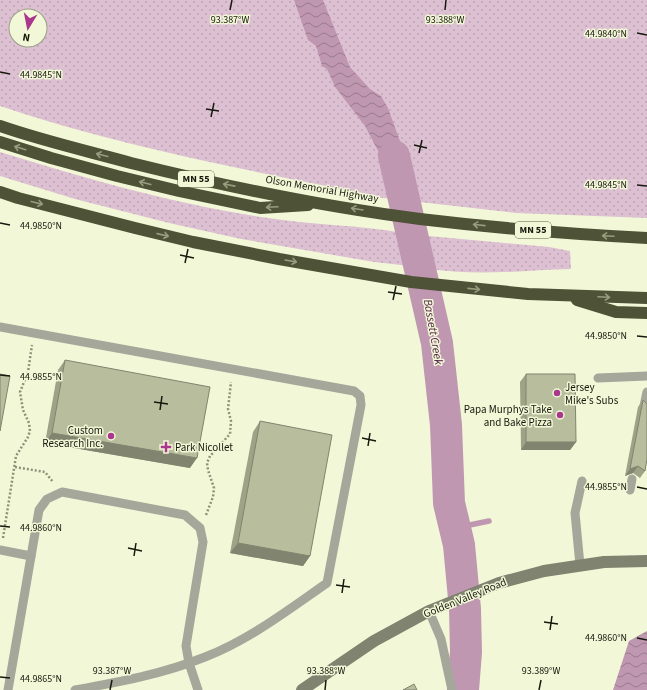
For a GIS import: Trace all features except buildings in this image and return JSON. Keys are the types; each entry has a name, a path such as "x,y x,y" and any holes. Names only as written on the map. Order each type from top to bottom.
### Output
{"highway":[{"name":"Olson Memorial Highway","path":"0,126 86,151 186,177 325,204 420,219 575,234 647,238"},
{"path":"0,142 117,176 260,208 325,204"},
{"path":"0,192 18,198 193,242 279,259 411,282 528,294 647,298"},
{"path":"0,196 18,198"},
{"path":"561,295 616,312 647,313"}],"street":[{"name":"Golden Valley Road","path":"302,690 374,641 430,610 499,582 544,571 580,565 604,562 647,561"}],"lane":[{"path":"0,328 354,391 360,396 360,405 327,583 255,632 205,657 134,680 75,690"},
{"path":"598,378 647,376"},
{"path":"644,406 647,392"},
{"path":"630,490 632,479"},
{"path":"580,565 575,513 582,481"},
{"path":"8,690 39,510 47,499 62,492 185,515 200,528 203,542 186,646 189,663 198,690"},
{"path":"1,550 31,556"},
{"path":"430,610 441,639 452,690"}],"path":[{"path":"1,550 16,456 30,431 29,423 23,410 20,392 28,372 34,334"},
{"path":"200,528 214,492 207,463 210,456 230,434 231,421 228,409 233,369"},
{"path":"15,467 45,472 62,492"}],"shaded area":[{"path":"0,0 647,0 647,218 516,213 366,196 347,190 172,154 43,120 0,106"},
{"path":"0,152 66,172 167,199 234,213 403,233 410,266 374,262 241,239 169,223 75,199 0,176"},
{"path":"418,235 549,247 570,251 571,269 480,273 444,271 426,268"}],"water":[{"path":"294,0 323,0 350,67 370,89 381,96 388,108 400,141 406,149 414,195 410,200 394,198 395,196 389,192 386,166 365,126 335,87 327,69 322,66 316,46 308,40"},
{"path":"403,233 418,235 426,268 410,266"},
{"path":"647,631 647,690 613,690 629,641"}],"waterway":[{"name":"Bassett Creek","path":"394,156 437,343 446,425 449,503 459,545 465,609 466,652 463,690"},
{"path":"455,528 489,521"}],"place":[{"name":"Jersey Mike's Subs","path":"557,393"},
{"name":"Papa Murphys Take and Bake Pizza","path":"560,415"},
{"name":"Custom Research Inc.","path":"111,436"},
{"name":"Park Nicollet","path":"166,447"}]}
